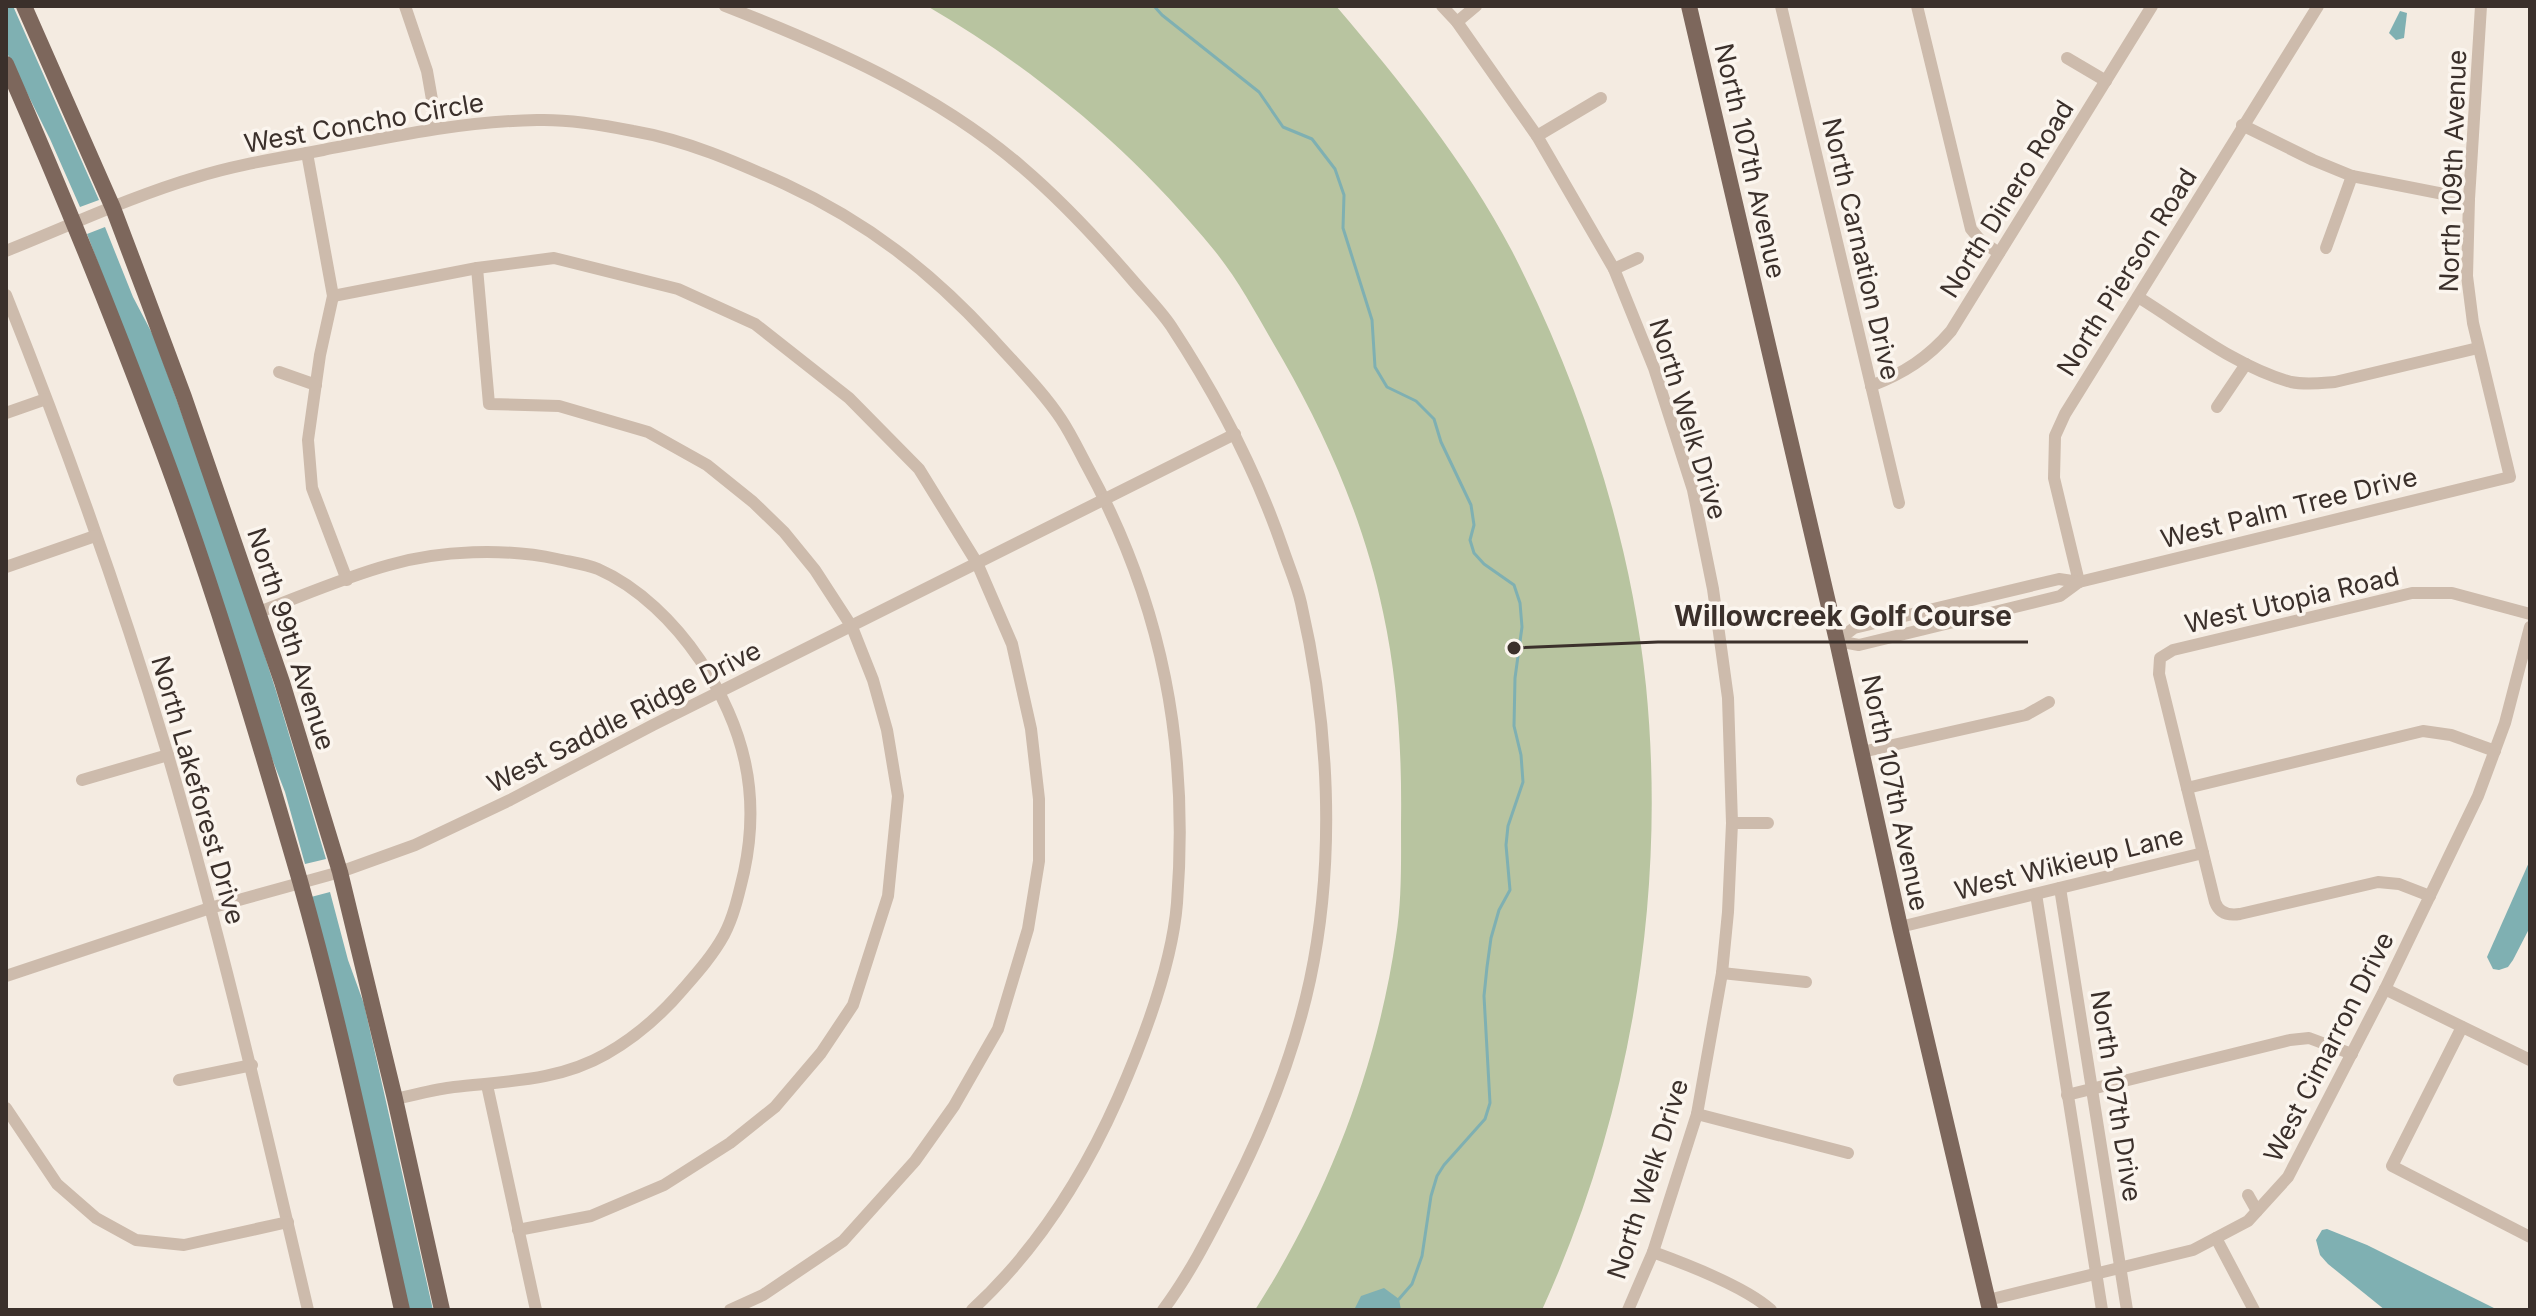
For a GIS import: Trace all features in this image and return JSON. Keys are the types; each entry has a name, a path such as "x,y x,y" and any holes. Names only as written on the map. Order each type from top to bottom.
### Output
{"main road":[{"name":"North 99th Avenue","path":"24,6 113,208 184,397 259,612 340,872 442,1310"},
{"name":"North 107th Avenue","path":"1689,6 1989,1305"},
{"path":"6,64 74,223 156,432 230,649 300,883 340,1036 402,1310"}],"street":[{"path":"405,6 427,71 437,128"},
{"path":"725,6 822,44 941,107 1021,166 1098,239 1169,324 1235,434 1267,505 1300,600 1317,690 1324,764 1325,844 1320,914 1310,979 1292,1050 1259,1139 1214,1226 1163,1310"},
{"name":"North Welk Drive","path":"1442,6 1457,22 1537,136 1614,269 1654,368 1696,504 1713,589 1728,698 1732,823 1722,973 1697,1114 1653,1252 1628,1310"},
{"path":"1457,22 1476,6"},
{"name":"North Carnation Drive","path":"1781,6 1899,503"},
{"path":"1917,6 1971,229 1981,241 1999,253"},
{"name":"North Dinero Road","path":"1871,386 1909,369 1943,341 2152,6"},
{"name":"North Pierson Road","path":"2079,582 2054,478 2055,436 2065,414 2318,6"},
{"name":"North 109th Avenue","path":"2481,6 2467,276 2478,348 2510,477"},
{"path":"2067,58 2106,81"},
{"path":"1537,136 1601,98"},
{"name":"West Concho Circle","path":"6,251 212,172 437,128 540,120 635,131 724,156 818,199 887,241 961,305 1060,417 1105,499 1130,556 1153,622 1168,684 1177,751 1179,803 1177,907 1160,986 1132,1067 1095,1150 1046,1227 972,1310"},
{"path":"2242,125 2352,176 2469,199"},
{"path":"307,153 333,296 308,440 312,488 347,580"},
{"path":"2326,248 2352,176"},
{"path":"333,296 477,268 554,258 678,289 755,324 849,398 919,469 977,563 1012,644 1031,729 1039,799 1039,861 1028,929 998,1029 954,1106 923,1150 843,1241 763,1295 730,1310"},
{"path":"1614,269 1638,258"},
{"path":"477,268 489,404 559,406 648,432 707,465 784,532 815,570 852,627 873,680 884,718 898,796 888,896 853,1005 821,1053 775,1107 730,1143 664,1185 591,1216 518,1230"},
{"name":"North Lakeforest Drive","path":"6,295 95,536 168,755 252,1065 308,1310"},
{"path":"2138,297 2246,364 2292,382 2335,382 2478,348"},
{"path":"2217,407 2246,364"},
{"path":"279,372 316,385"},
{"path":"6,413 46,399"},
{"name":"West Saddle Ridge Drive","path":"6,976 210,908 390,856 429,839 1235,434"},
{"name":"West Palm Tree Drive","path":"1837,641 1854,628 2059,579 2079,582 2510,477"},
{"path":"6,567 95,536"},
{"path":"259,612 391,564 467,552 534,554 597,568 642,596 684,637 720,691 746,762 751,805 750,842 738,897 724,935 703,967 659,1017 606,1054 554,1076 453,1087 395,1099"},
{"name":"West Utopia Road","path":"2187,788 2159,674 2160,658 2173,650 2412,593 2452,593 2530,614"},
{"name":"West Cimarron Drive","path":"1989,1305 2193,1250 2248,1221 2288,1177 2385,989 2478,796 2513,695 2530,627"},
{"path":"1862,752 2026,715 2049,702"},
{"name":"West Wikieup Lane","path":"2187,788 2412,732 2442,732 2495,751"},
{"path":"82,780 168,755"},
{"path":"2187,788 2216,906 2228,915 2378,882 2399,884 2430,896"},
{"path":"1732,823 1768,823"},
{"name":"West Wikieup Lane","path":"1900,927 2203,853"},
{"name":"North 107th Drive","path":"2060,888 2127,1310"},
{"name":"North 107th Drive","path":"2036,894 2102,1310"},
{"path":"1722,973 1806,982"},
{"path":"2385,989 2530,1060"},
{"path":"2462,1027 2392,1166 2530,1237"},
{"path":"2067,1095 2290,1040 2309,1038 2352,1054"},
{"path":"179,1080 252,1065"},
{"path":"487,1085 536,1310"},
{"path":"6,1108 57,1184 96,1218 136,1240 184,1245 288,1222"},
{"path":"1697,1114 1848,1153"},
{"path":"2248,1195 2257,1211"},
{"path":"2216,1238 2254,1310"},
{"path":"1653,1252 1708,1275 1764,1303 1771,1310"}],"green space":[{"path":"927,6 1336,6 1408,93 1453,154 1494,218 1537,302 1580,408 1615,518 1639,630 1651,766 1651,846 1646,925 1635,1005 1619,1083 1598,1160 1573,1236 1542,1310 1255,1310 1305,1223 1345,1131 1376,1035 1396,937 1401,880 1400,744 1392,664 1375,579 1343,482 1315,419 1250,304 1214,250 1151,180 1082,115 1007,57"}],"water":[{"path":"6,6 13,6 99,200 80,207 6,51"},
{"path":"2400,11 2407,13 2404,38 2396,40 2389,33"},
{"path":"105,227 133,297 154,337 232,553 326,859 305,864 285,792 150,400 87,234"},
{"path":"2530,860 2530,927 2508,967 2493,969 2487,957"},
{"path":"330,892 348,960 364,1004 433,1310 408,1310 311,897"},
{"path":"2327,1229 2367,1245 2498,1310 2385,1310 2320,1255 2316,1240 2322,1230"},
{"path":"1384,1288 1399,1299 1401,1310 1354,1310 1361,1296"}],"waterway":[{"path":"1154,6 1259,92 1283,127 1312,139 1335,169 1344,195 1343,228 1372,320 1375,367 1387,387 1416,401 1434,419 1441,442 1471,505 1474,525 1470,540 1474,553 1514,585 1520,603 1522,627 1515,678 1514,726 1523,782 1508,826 1506,845 1510,890 1499,910 1491,938 1484,996 1490,1103 1485,1119 1437,1176 1422,1256 1412,1284 1399,1299"}],"place":[{"name":"Willowcreek Golf Course","path":"1514,648"}]}
